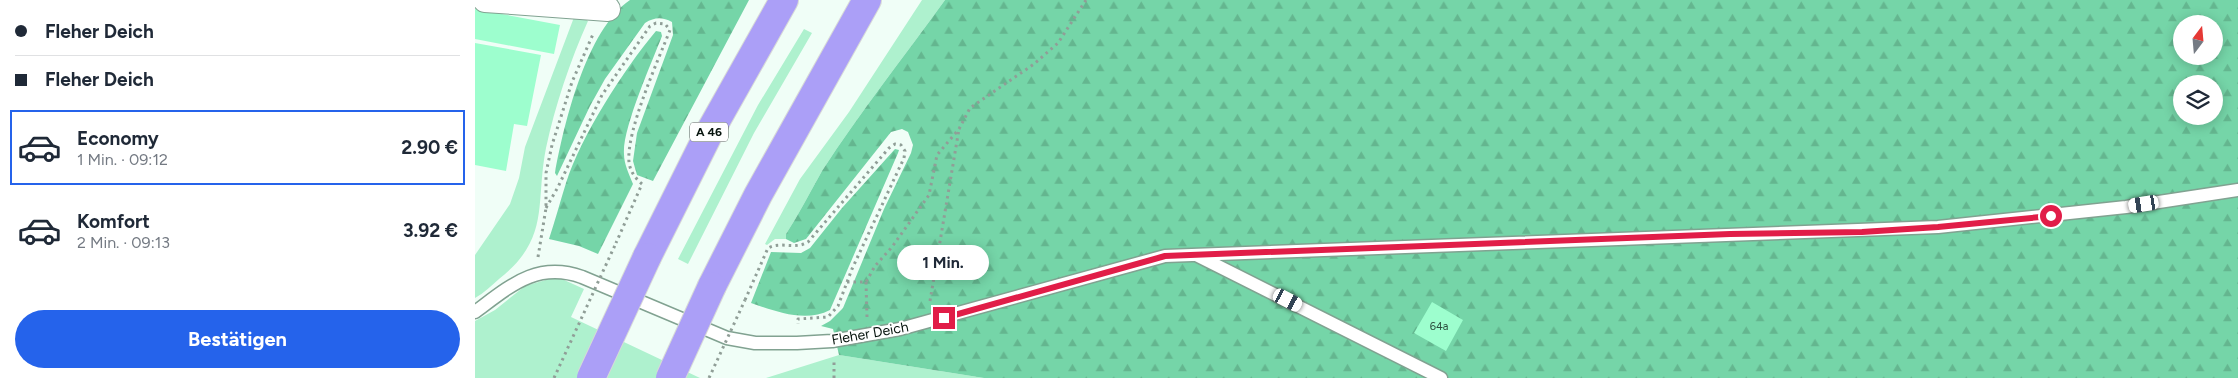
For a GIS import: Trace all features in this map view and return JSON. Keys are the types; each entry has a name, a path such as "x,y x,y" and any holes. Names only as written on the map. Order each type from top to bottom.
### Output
{"highway":[{"name":"A 46","path":"591,378 647,257 708,135 784,0"},
{"path":"670,378 712,286 758,195 867,0"}],"street":[{"path":"485,0 608,9"}],"lane":[{"name":"Fleher Deich","path":"537,272 570,273 727,338 755,343 797,343 868,336 926,322 1165,256 1928,228 2069,214 2238,190"},
{"path":"1193,254 1441,378"},
{"path":"475,312 500,294 537,272"}],"path":[{"path":"868,336 866,282 875,266 892,247 929,195 937,155 959,129 970,108 1033,64 1058,43 1086,0"},
{"path":"537,272 546,208 546,173 559,117 590,40 608,9"},
{"path":"546,208 602,96 650,26 657,22 665,24 670,30 642,104 629,145 629,163 633,176 642,184 554,378"},
{"path":"926,322 946,218 959,129"},
{"path":"709,378 768,248 773,245 795,247 808,242 836,206 889,148 895,144 901,145 905,151 904,158 888,189 834,313 829,317 798,319 797,343"},
{"path":"847,282 866,282"},
{"path":"834,378 835,356"}],"green space":[{"path":"630,0 749,0 653,181 637,175 633,161 637,133 673,35 672,22 665,19 655,19 645,23 605,79 557,176 555,173 564,130 579,79 601,33 615,14"},
{"path":"922,0 945,0 822,171 786,234 786,239 775,239 767,245 765,244 800,179 849,112"},
{"path":"945,0 2238,0 2238,378 984,378 839,355 833,329 821,326 830,321 843,308 884,209 911,153 913,145 908,132 902,129 891,132 806,239 794,243 786,239 786,234 822,171"},
{"path":"576,12 588,21 575,52 554,116 546,148 538,219 534,234 527,249 515,264 475,298 475,255 510,204 519,178 525,147"},
{"path":"804,29 812,33 754,133 688,264 678,259 758,105"},
{"path":"656,31 661,32 662,36 638,95 625,143 625,162 633,184 598,254 579,246 549,239 566,183 582,145 617,83"},
{"path":"895,149 899,150 898,153 830,310 810,316 800,316 751,303 771,252 801,253 810,248 842,208"},
{"path":"549,279 562,279 584,289 571,317 700,378 475,378 475,321 495,310 525,286"},
{"path":"839,355 984,378 766,378"}],"building":[{"path":"475,9 560,25 554,54 475,39"},
{"path":"475,43 541,55 527,126 514,124 506,171 475,165"},
{"path":"1432,302 1463,320 1446,351 1414,333"}],"route":[{"path":"944,318 1165,256 1730,234 1862,232 2051,216"}]}
